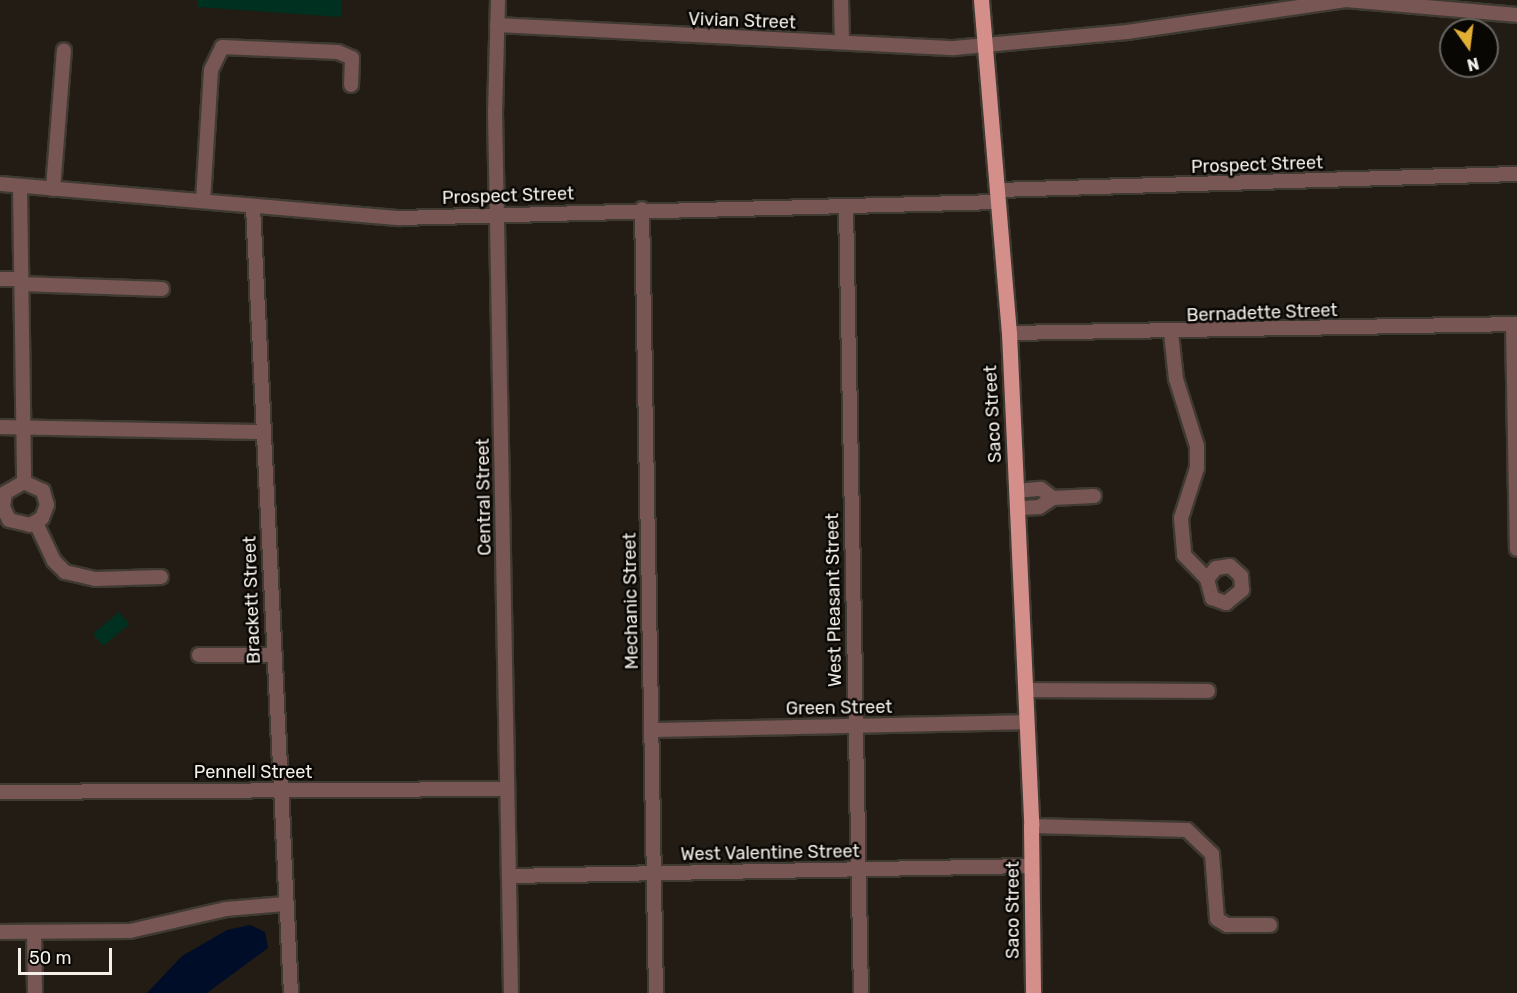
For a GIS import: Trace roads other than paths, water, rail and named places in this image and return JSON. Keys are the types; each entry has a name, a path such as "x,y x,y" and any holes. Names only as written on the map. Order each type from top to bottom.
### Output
{"main road":[{"name":"Saco Street","path":"981,0 1008,333 1026,690 1032,866 1033,993"}],"street":[{"name":"Central Street","path":"498,0 498,214 511,993"},
{"path":"841,0 842,42"},
{"name":"Vivian Street","path":"497,25 842,42 985,45 1127,32 1346,0 1517,15"},
{"path":"203,201 211,70 222,47 338,52 352,58 351,85"},
{"path":"53,189 64,50"},
{"name":"Prospect Street","path":"0,184 399,218 642,209 846,206 998,196 1517,174"},
{"path":"20,187 24,482"},
{"name":"Brackett Street","path":"253,206 278,790 291,993"},
{"name":"West Pleasant Street","path":"846,206 853,725 861,993"},
{"name":"Mechanic Street","path":"642,209 656,993"},
{"path":"0,279 162,290"},
{"path":"1515,324 1517,549"},
{"name":"Bernadette Street","path":"1008,333 1171,333 1515,324"},
{"path":"1171,333 1176,379 1197,446 1180,536 1185,555 1207,579"},
{"path":"0,427 263,432"},
{"path":"24,482 37,486 46,497 45,512 36,522 22,526 5,525 3,500 10,487 24,482"},
{"path":"1016,491 1041,489 1053,498"},
{"path":"1017,508 1039,507 1053,498 1094,496"},
{"path":"36,522 50,555 65,572 95,579 161,577"},
{"path":"199,656 272,655"},
{"path":"1026,690 1208,691"},
{"name":"Green Street","path":"651,730 1027,722"},
{"name":"Pennell Street","path":"0,792 507,789"},
{"path":"1031,826 1187,830 1212,854 1217,919 1227,925 1270,925"},
{"name":"West Valentine Street","path":"509,876 1032,866"},
{"path":"0,932 153,929 226,909 285,904"},
{"path":"34,933 35,993"}],"water":[{"path":"250,925 265,932 268,948 207,993 147,993 182,956 227,930"}]}
